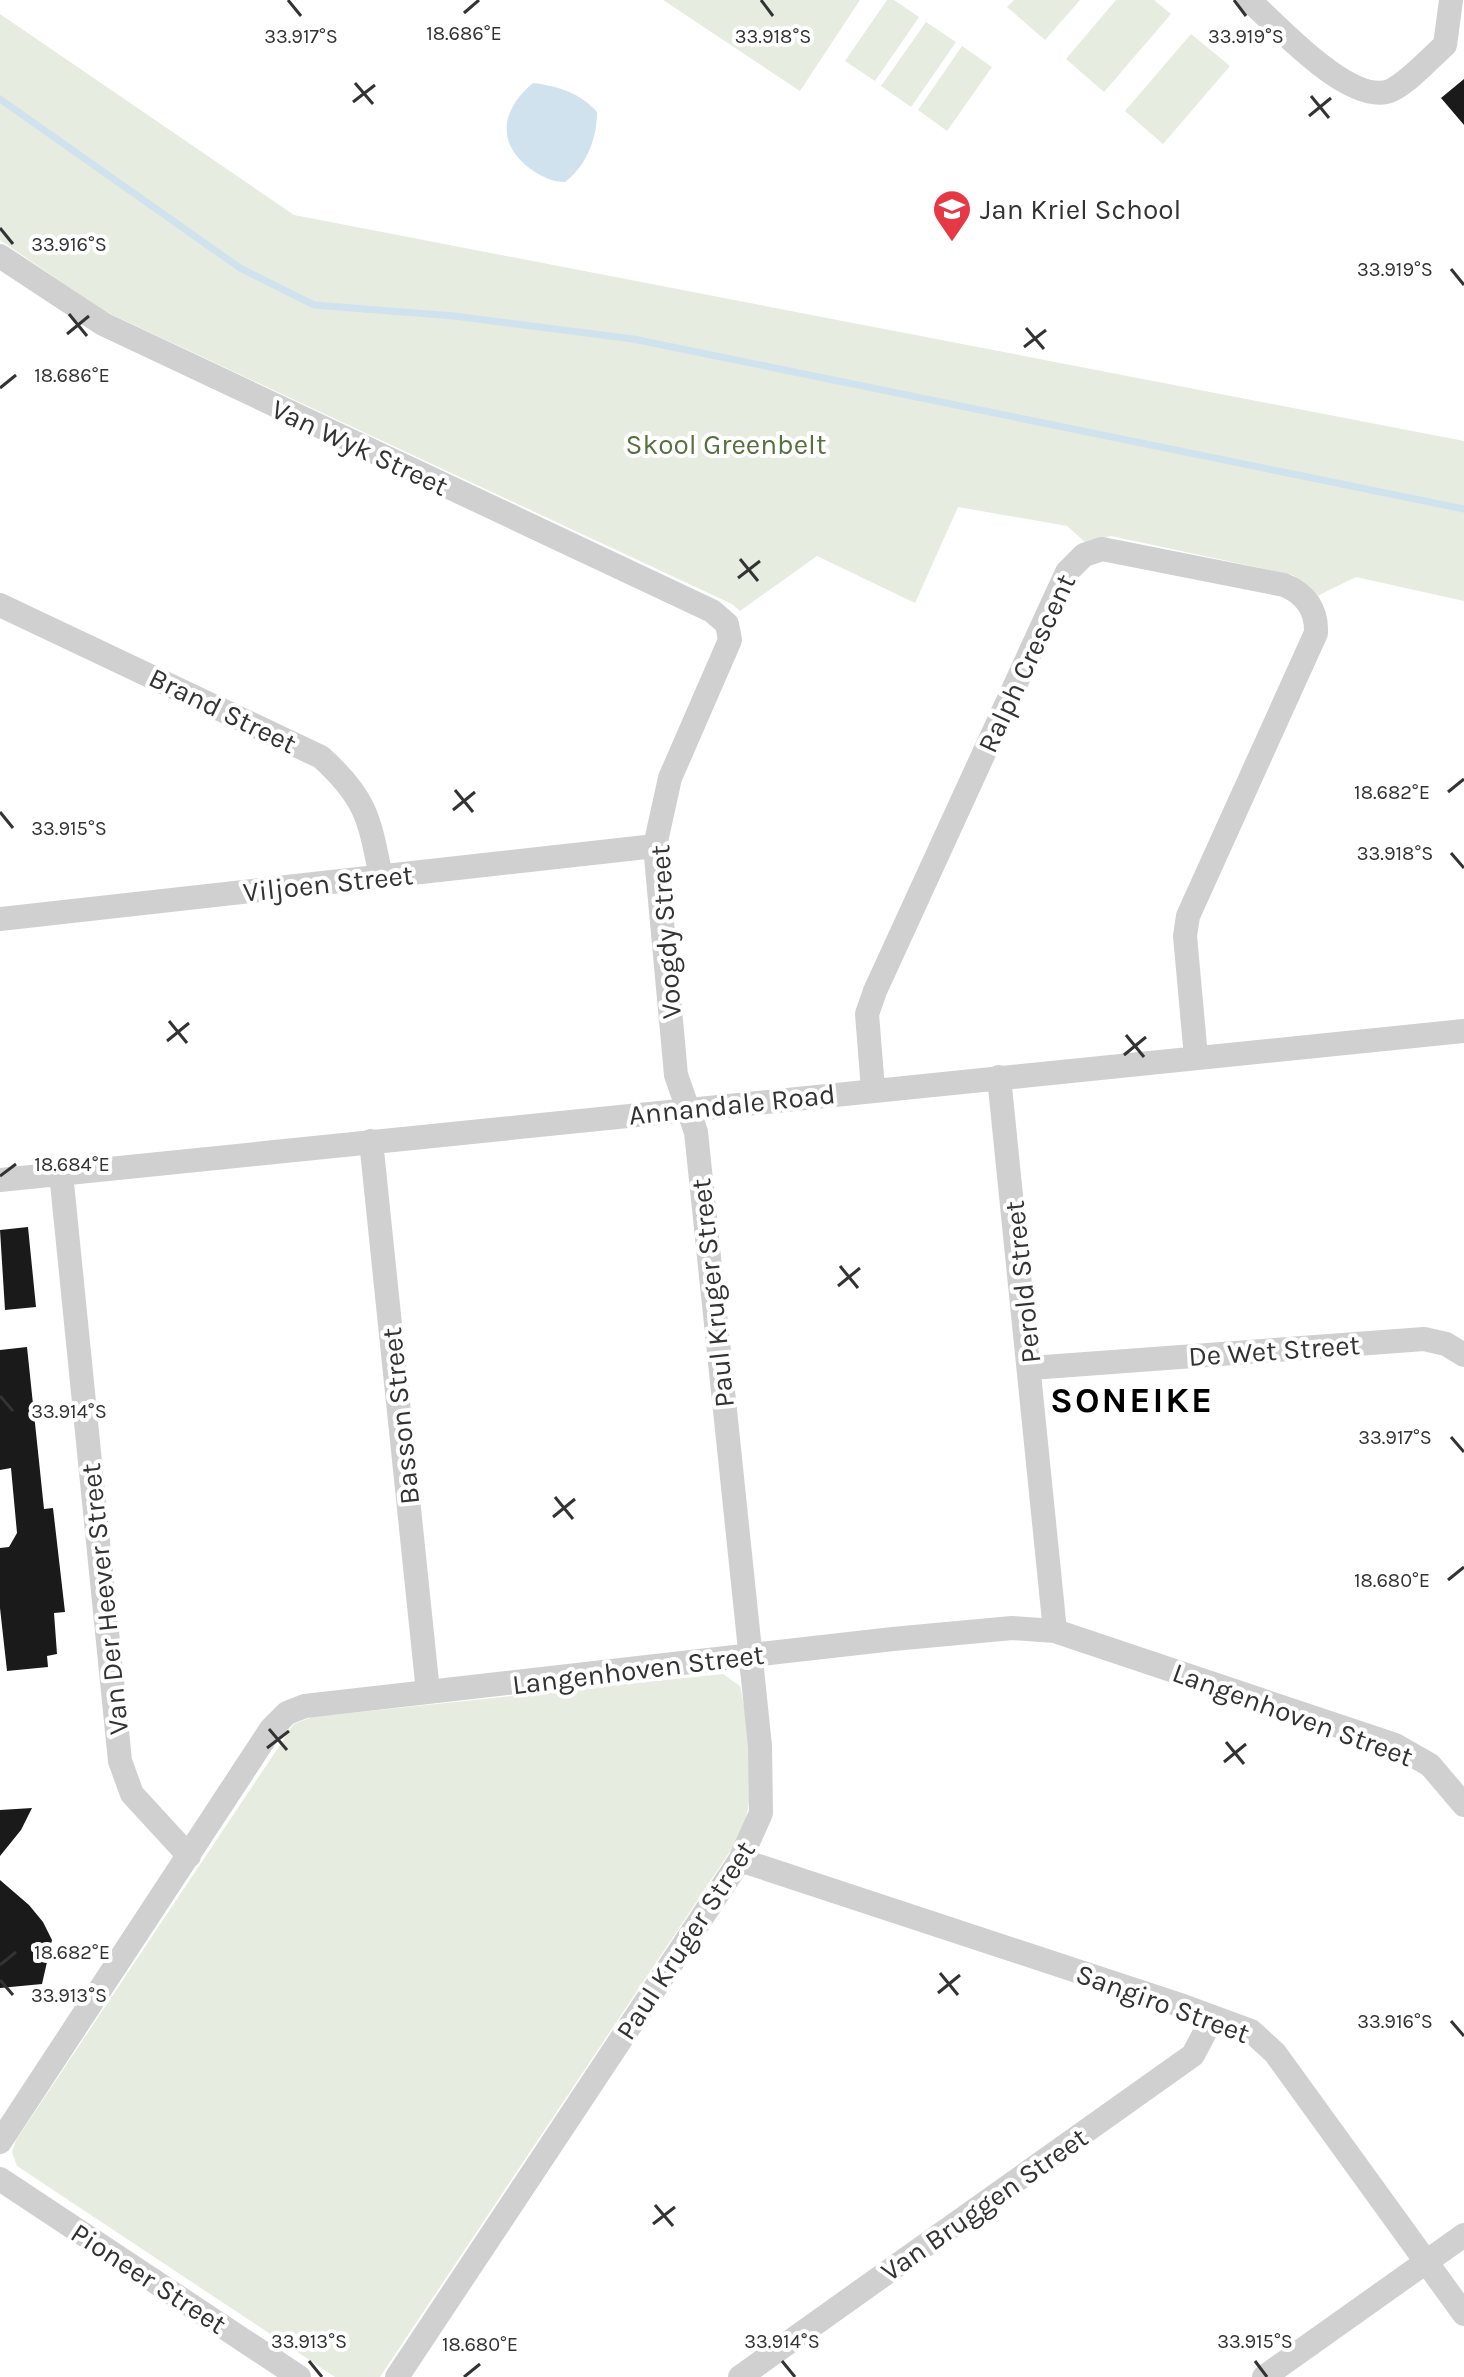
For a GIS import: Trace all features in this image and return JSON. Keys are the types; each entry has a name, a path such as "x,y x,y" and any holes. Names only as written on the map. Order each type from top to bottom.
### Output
{"street":[{"path":"1249,0 1339,79 1371,93 1393,89 1445,45 1451,0"},
{"name":"Van Wyk Street","path":"0,256 103,324 699,604 727,624"},
{"name":"Ralph Crescent","path":"873,1089 867,1014 875,991 1067,572 1084,555 1102,549 1284,585 1304,596 1316,624 1316,633 1188,916 1185,936 1196,1057"},
{"name":"Brand Street","path":"0,605 321,757 358,795 368,816 381,877"},
{"name":"Voogdy Street","path":"687,1108 676,1075 655,846 670,778 730,640 727,624"},
{"name":"Viljoen Street","path":"0,919 655,846"},
{"name":"Annandale Road","path":"0,1180 1464,1031"},
{"name":"Perold Street","path":"999,1077 1031,1368 1055,1631"},
{"name":"Paul Kruger Street","path":"397,2377 740,1860 758,1825 762,1797 749,1656 696,1132 687,1108"},
{"name":"Basson Street","path":"371,1141 428,1692"},
{"name":"Van Der Heever Street","path":"61,1173 120,1761 128,1787 141,1807 189,1856"},
{"name":"De Wet Street","path":"1031,1368 1424,1339 1446,1344 1464,1355"},
{"name":"Langenhoven Street","path":"0,2142 271,1729 287,1713 305,1706 988,1630 1055,1631 1395,1745 1430,1765 1464,1805"},
{"name":"Sangiro Street","path":"740,1860 1251,2031 1268,2044 1464,2314"},
{"name":"Van Bruggen Street","path":"740,2377 1193,2055 1213,2017"},
{"name":"Pioneer Street","path":"0,2179 299,2377"},
{"path":"1264,2377 1464,2235"}],"green space":[{"path":"663,0 860,0 800,91"},
{"path":"887,0 894,0 919,17 875,81 845,61"},
{"path":"1014,0 1080,0 1045,40 1007,7"},
{"path":"1116,0 1154,0 1171,14 1104,92 1066,59"},
{"name":"Skool Greenbelt","path":"0,14 294,215 1464,441 1464,601 1356,577 1315,597 1293,575 1111,536 1085,542 1067,526 958,507 915,603 817,556 740,611 732,604 104,311 0,240"},
{"path":"926,22 956,42 911,107 881,86"},
{"path":"1191,34 1230,66 1163,144 1125,111"},
{"path":"962,46 992,67 947,131 918,110"},
{"path":"723,1674 740,1686 751,1763 749,1802 739,1838 380,2377 335,2377 17,2166 12,2152 16,2140 294,1724 312,1717"}],"water":[{"path":"533,83 568,92 597,112 589,150 579,168 565,182 535,172 522,162 508,140 508,117 513,105"}],"building":[{"path":"1464,79 1464,125 1441,98"},
{"path":"28,1227 36,1307 5,1310 0,1230"},
{"path":"27,1347 44,1509 53,1508 65,1612 54,1613 57,1654 47,1656 48,1667 7,1671 0,1608 0,1548 9,1547 17,1533 11,1468 0,1470 0,1350"},
{"path":"32,1808 21,1830 0,1856 0,1810"},
{"path":"0,1880 29,1905 52,1940 42,1984 0,1988"}],"waterway":[{"path":"0,99 240,268 314,305 454,316 633,339 1464,509"}],"place":[{"name":"Jan Kriel School","path":"952,243"}],"district":[{"name":"SONEIKE","path":"1132,1399"}]}
